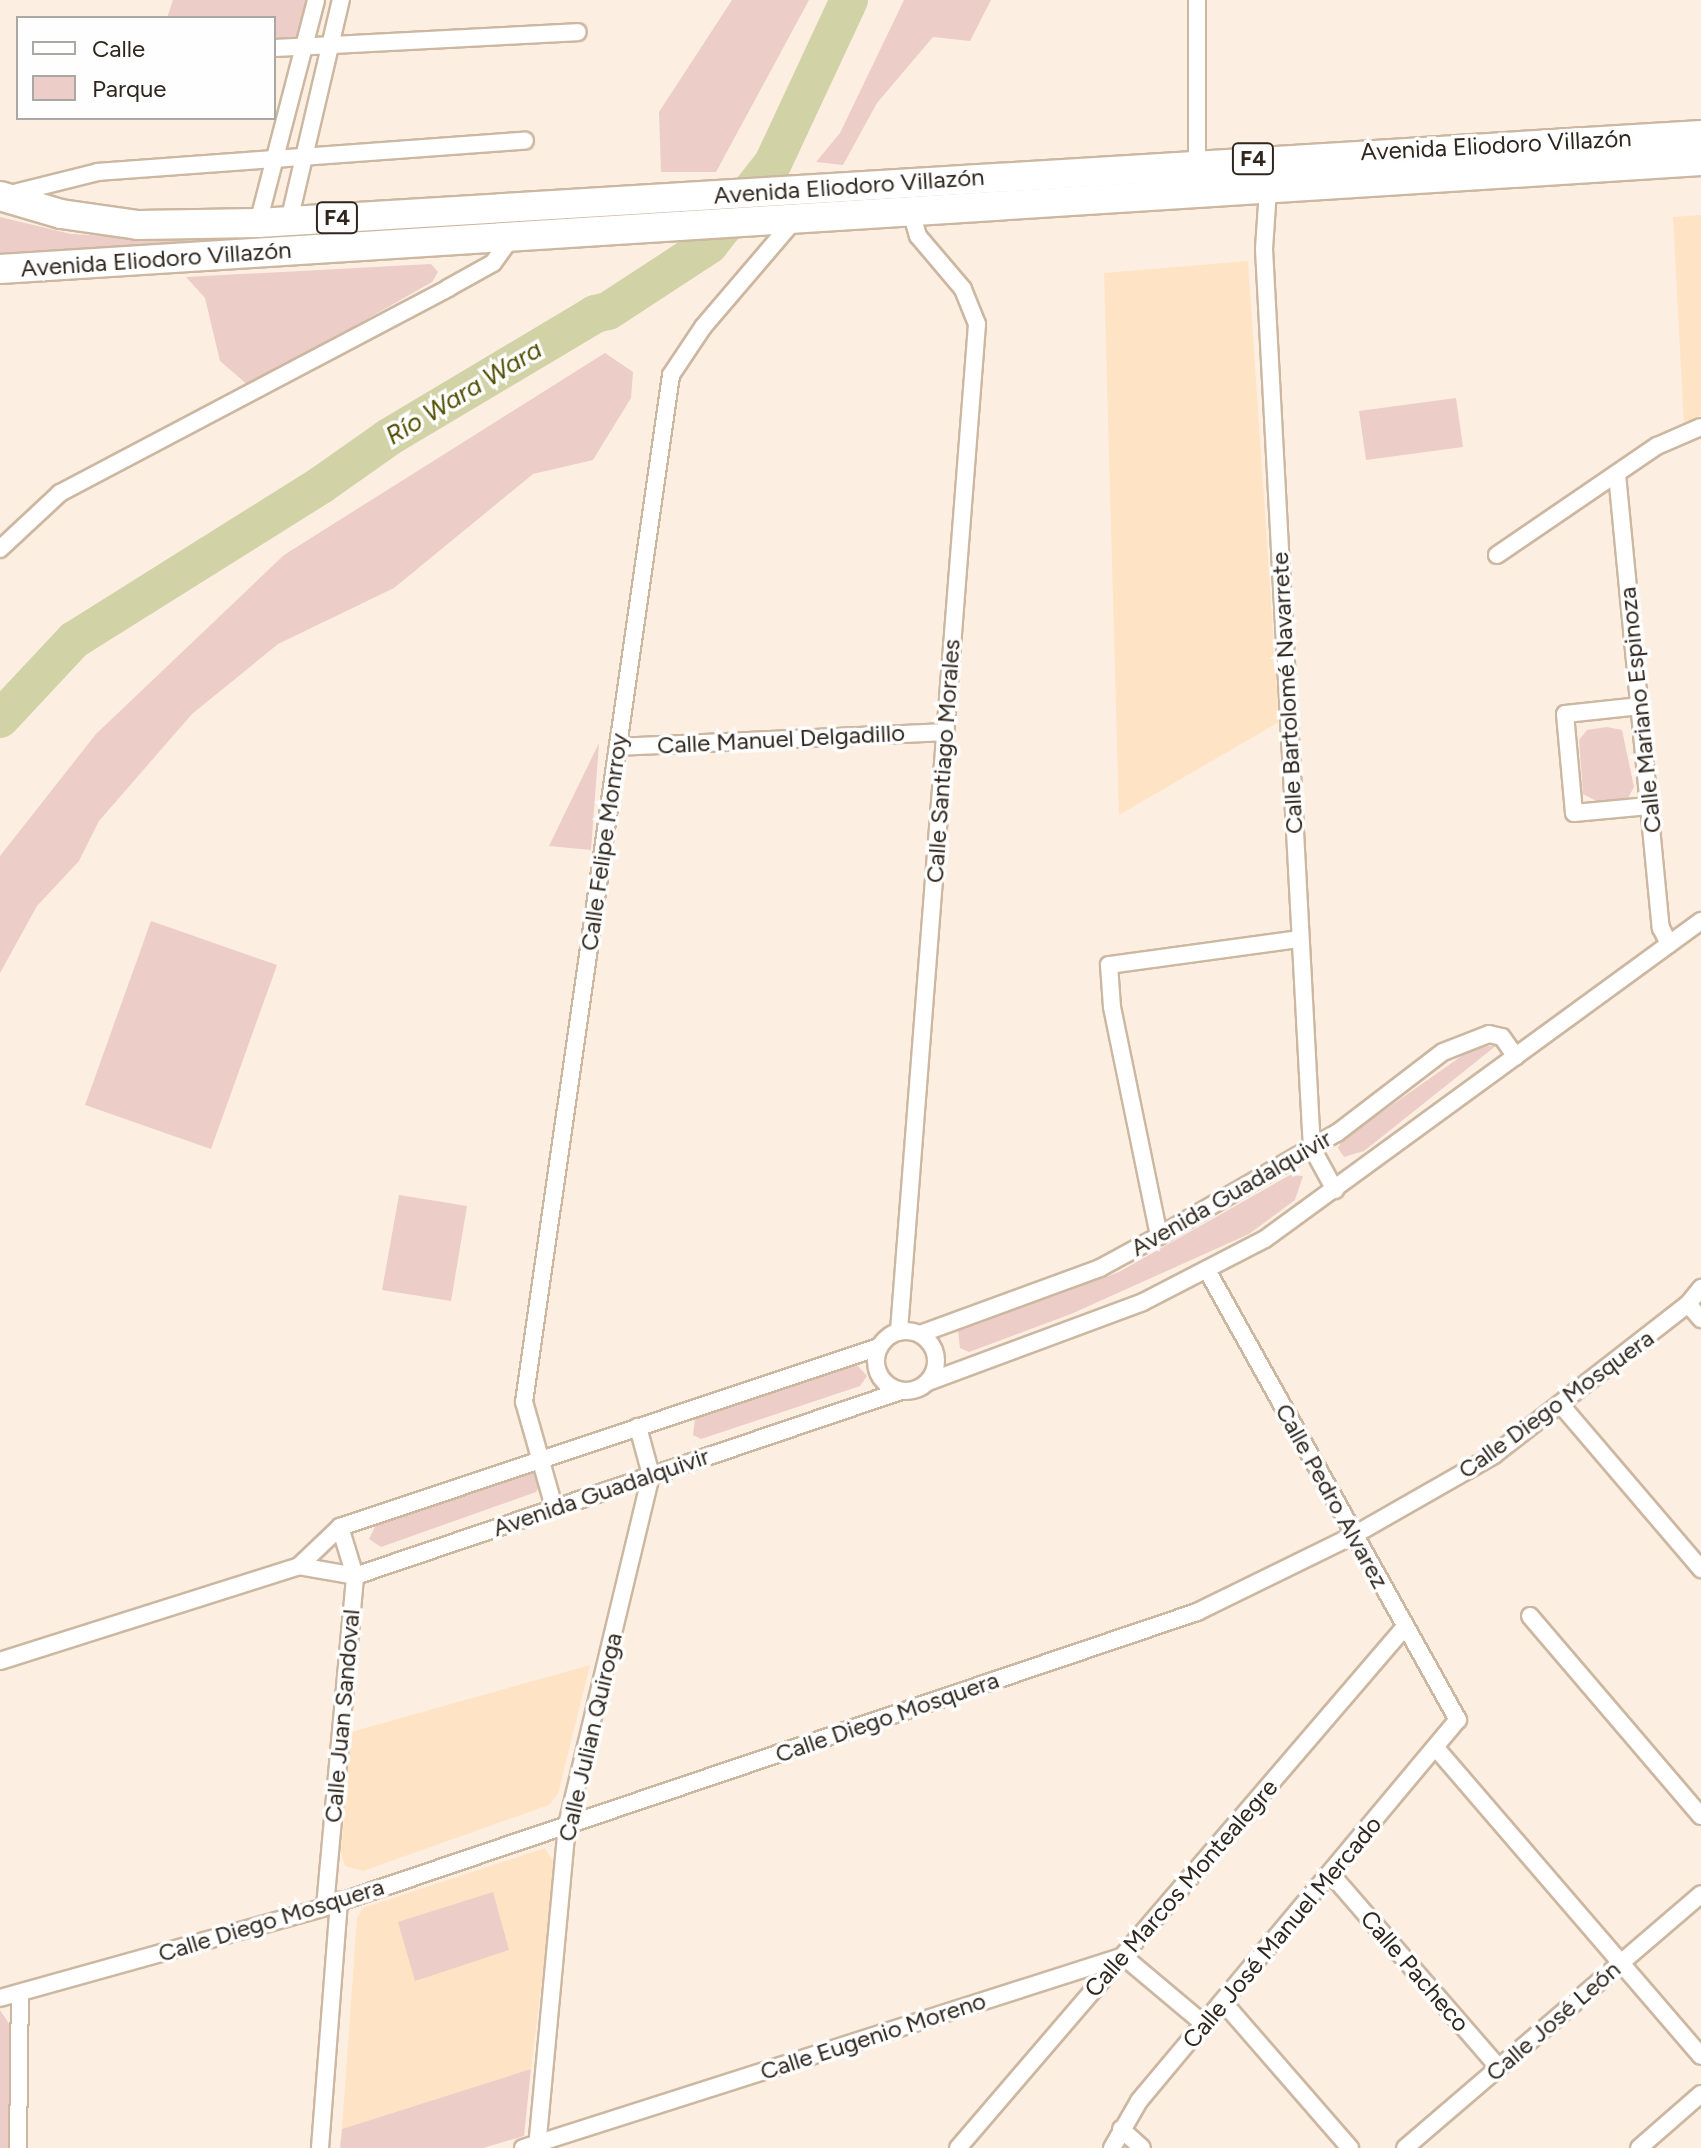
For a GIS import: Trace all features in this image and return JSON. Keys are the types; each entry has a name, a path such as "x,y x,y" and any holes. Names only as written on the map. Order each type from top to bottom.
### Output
{"highway":[{"name":"Avenida Eliodoro Villazón","path":"1,196 61,214 138,225 258,223 805,190 1197,162 1701,135"},
{"name":"Avenida Eliodoro Villazón","path":"0,269 1701,161"}],"street":[{"path":"258,223 316,0"},
{"path":"289,221 341,0"},
{"path":"1197,0 1197,162"},
{"path":"276,48 578,32"},
{"path":"1,196 98,172 525,141"},
{"name":"Calle Bartolomé Navarrete","path":"1268,190 1264,249 1312,1148 1335,1190"},
{"name":"Calle Santiago Morales","path":"899,1331 977,324 963,289 918,236 911,212"},
{"name":"Calle Felipe Monrroy","path":"554,1507 524,1402 671,375 703,327 790,218"},
{"path":"0,549 60,493 493,263 512,237"},
{"path":"1497,555 1657,446 1701,427"},
{"name":"Calle Mariano Espinoza","path":"1617,474 1661,928 1669,944"},
{"path":"1640,706 1565,714 1574,813 1649,806"},
{"name":"Calle Manuel Delgadillo","path":"618,747 945,732"},
{"name":"Avenida Guadalquivir","path":"928,1382 1143,1302 1208,1272 1335,1190 1701,921"},
{"path":"1159,1236 1112,1007 1109,965 1299,939"},
{"name":"Avenida Guadalquivir","path":"920,1334 1100,1268 1312,1148 1443,1052 1489,1034 1502,1037 1516,1057"},
{"name":"Calle Pedro Alvarez","path":"1208,1272 1458,1720"},
{"name":"Calle Diego Mosquera","path":"0,1998 332,1904 1197,1612 1354,1535 1494,1455 1688,1304 1701,1288"},
{"path":"1688,1304 1701,1319"},
{"path":"899,1331 920,1334 936,1356 928,1382 901,1391 879,1374 879,1347 899,1331"},
{"name":"Avenida Guadalquivir","path":"0,1661 299,1566 340,1527 879,1347"},
{"name":"Avenida Guadalquivir","path":"299,1566 355,1576 901,1391"},
{"path":"1561,1405 1701,1569"},
{"name":"Calle Julian Quiroga","path":"532,2146 567,1825 651,1475 638,1427"},
{"name":"Calle Juan Sandoval","path":"320,2148 332,1904 355,1576 340,1527"},
{"path":"1530,1616 1701,1816"},
{"name":"Calle Marcos Montealegre","path":"958,2148 1404,1628"},
{"name":"Calle José Manuel Mercado","path":"1112,2148 1121,2129 1204,2024 1458,1720"},
{"path":"1436,1748 1701,2056"},
{"name":"Calle Pacheco","path":"1331,1874 1498,2067"},
{"name":"Calle José León","path":"1405,2148 1701,1894"},
{"path":"1123,1956 1204,2024"},
{"name":"Calle Eugenio Moreno","path":"532,2146 1123,1956"},
{"path":"18,2148 20,1993"},
{"path":"1224,2003 1350,2148"},
{"path":"1639,2148 1701,2094"},
{"path":"1121,2129 1142,2148"}],"shaded area":[{"path":"1701,215 1701,415 1684,425 1673,217"},
{"path":"1248,261 1279,722 1119,815 1104,273"},
{"path":"590,1665 558,1794 549,1805 363,1871 345,1866 341,1853 351,1732"},
{"path":"545,1848 556,1866 531,2069 342,2129 357,1918 363,1908"}],"green space":[{"path":"173,0 312,0 300,36 276,41 276,16 168,16"},
{"path":"732,0 809,0 716,172 661,172 659,112"},
{"path":"904,0 991,0 970,41 933,37 877,103 843,165 816,162 840,133"},
{"path":"0,217 71,234 199,241 0,256"},
{"path":"431,264 438,272 432,282 249,386 220,361 205,298 186,277"},
{"path":"605,353 633,372 631,398 593,460 533,474 394,588 278,644 192,714 99,821 79,861 37,906 0,973 0,856 96,734 284,555"},
{"path":"1456,398 1463,447 1366,460 1359,411"},
{"path":"1607,727 1622,730 1634,787 1628,798 1604,805 1583,794 1579,740 1587,730"},
{"path":"599,743 591,850 549,846"},
{"path":"151,921 277,965 211,1149 85,1105"},
{"path":"1497,1045 1364,1151 1344,1157 1338,1148 1342,1140 1473,1048"},
{"path":"1290,1175 1303,1176 1295,1200 1249,1234 1071,1314 969,1352 960,1348 958,1331 1119,1272"},
{"path":"399,1195 467,1206 451,1301 382,1290"},
{"path":"856,1364 867,1376 860,1386 701,1439 693,1435 695,1418"},
{"path":"536,1471 541,1483 536,1492 381,1547 369,1539 376,1525"},
{"path":"493,1892 509,1950 415,1981 398,1922"},
{"path":"0,2010 11,2027 8,2148 0,2148"},
{"path":"531,2069 524,2136 483,2148 340,2148 342,2129"}],"waterway":[{"name":"Río Wara Wara","path":"0,719 74,640 321,485 389,437 595,314 608,311 709,245 773,163 849,0"}]}
